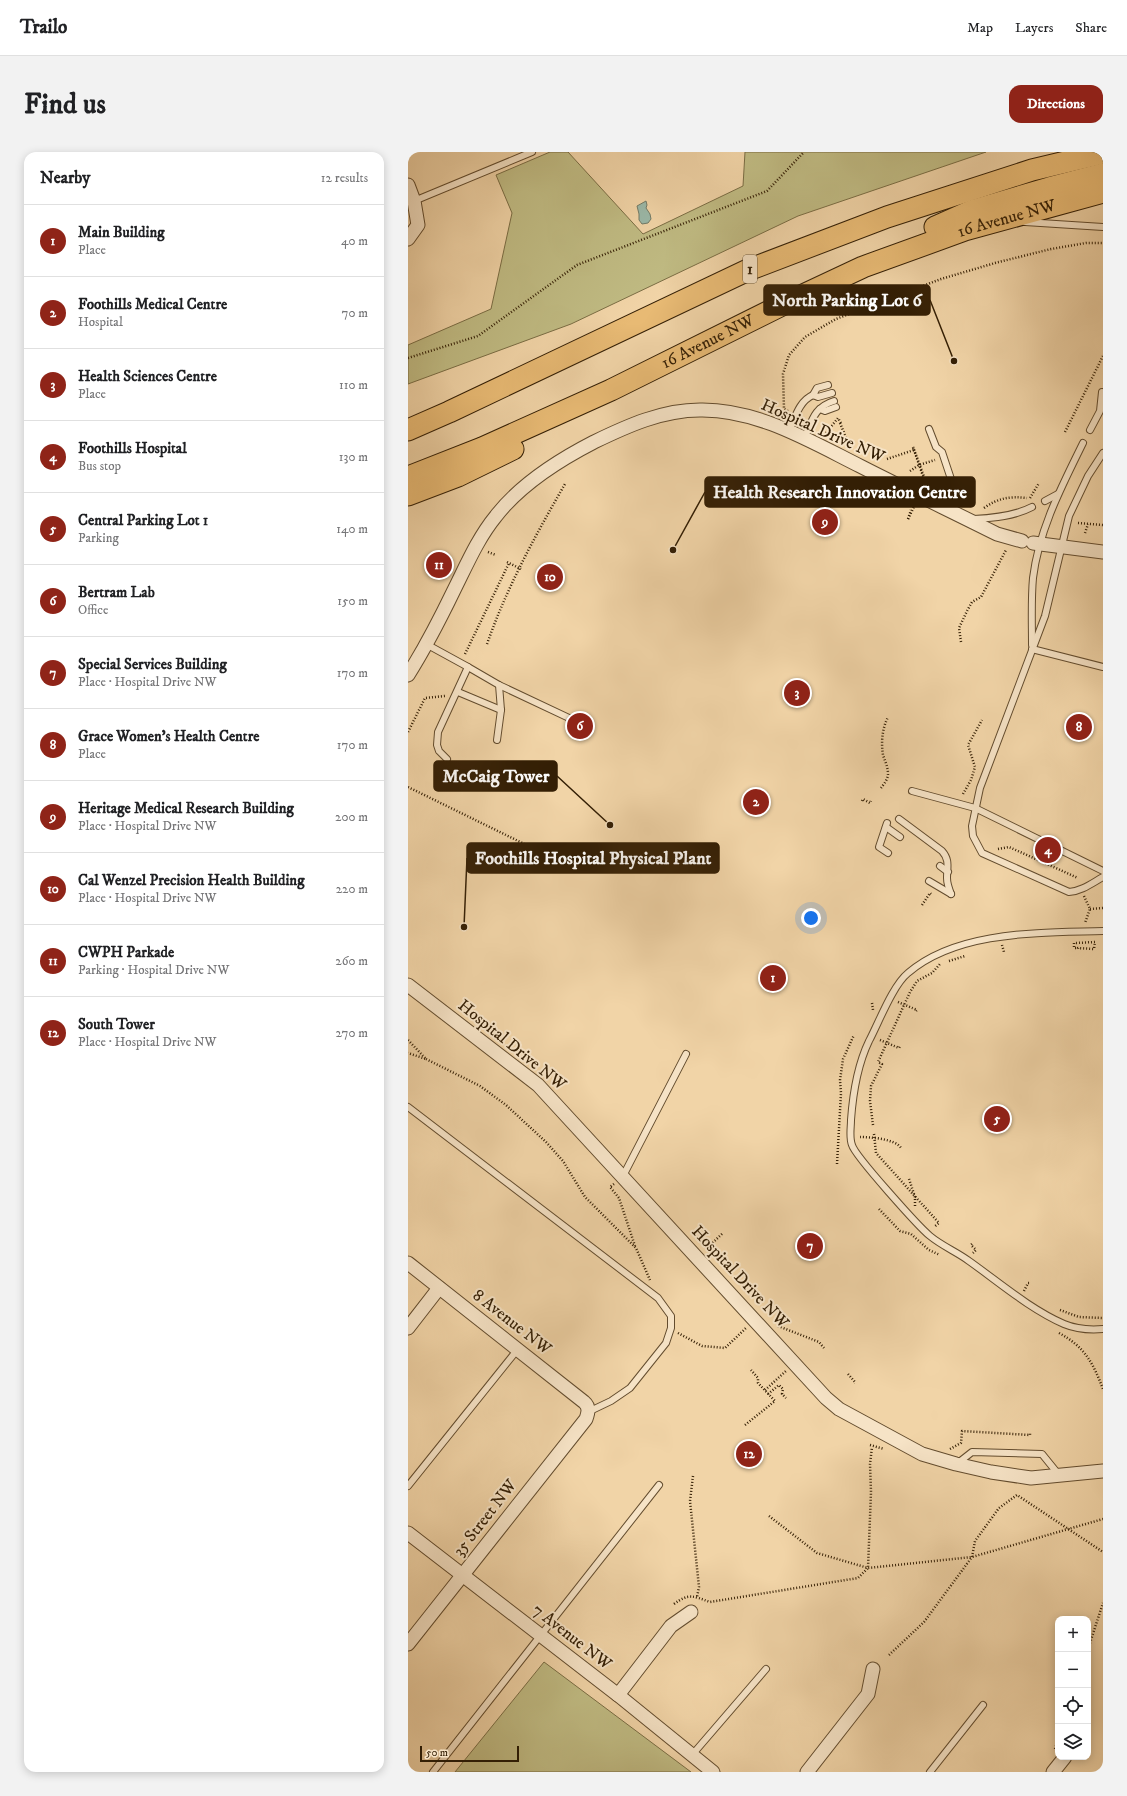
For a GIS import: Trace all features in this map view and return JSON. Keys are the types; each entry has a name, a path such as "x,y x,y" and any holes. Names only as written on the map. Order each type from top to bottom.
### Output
{"highway":[{"name":"1","path":"410,429 449,412 748,270 887,217 1032,170 1103,153"},
{"path":"863,267 901,243 971,211 1103,174"},
{"name":"16 Avenue NW","path":"408,477 482,448 611,390 863,267 965,230 1103,192"},
{"path":"408,495 458,476 553,430 611,390"}],"street":[{"path":"408,185 414,201 418,225 408,239"},
{"name":"Hospital Drive NW","path":"408,675 426,644 478,541 497,515 531,482 577,451 635,424 680,411 700,410 735,413 789,432 997,534 1032,543 1103,552"},
{"name":"Hospital Drive NW","path":"408,985 538,1085 621,1182 826,1398 839,1409 922,1454 956,1464 991,1472 1031,1478 1103,1471"},
{"name":"8 Avenue NW","path":"408,1264 587,1404 588,1412"},
{"path":"408,1328 439,1288"},
{"name":"35 Street NW","path":"408,1644 586,1419 588,1412"},
{"name":"7 Avenue NW","path":"408,1533 618,1695 713,1772"},
{"path":"618,1695 671,1626 691,1612"},
{"path":"807,1772 868,1694 873,1669"},
{"path":"1053,1772 1063,1760"}],"lane":[{"path":"414,201 532,152"},
{"path":"996,221 1059,223 1103,227"},
{"path":"789,432 803,401 812,395 818,388 828,384"},
{"path":"1090,430 1101,410 1102,392"},
{"path":"812,395 818,397 832,393"},
{"path":"804,439 816,412 825,403 834,401"},
{"path":"820,409 825,411 836,407"},
{"path":"929,429 936,447 942,452 954,485"},
{"path":"1032,649 1032,543 1083,443"},
{"path":"1103,452 1088,476 1069,516 1045,616 980,788 972,826 973,836 982,853 1069,892 1075,892 1103,877"},
{"path":"1045,501 1058,494"},
{"path":"966,519 992,518 1024,511 1032,507"},
{"path":"426,644 498,685 586,726"},
{"path":"1032,649 1103,668"},
{"path":"447,759 437,745 438,732 458,692 468,667"},
{"path":"497,740 501,710 498,685"},
{"path":"458,692 501,710"},
{"path":"912,790 975,808 1103,871"},
{"path":"899,819 947,856 947,879 951,894 929,881"},
{"path":"888,854 879,847 887,825 900,837"},
{"path":"940,866 948,872"},
{"path":"1103,931 1036,933 984,939 939,953 908,973 899,983 865,1049 854,1082 850,1129 852,1146 864,1163 930,1236 1046,1315 1065,1325 1080,1329 1103,1329"},
{"path":"621,1182 686,1054"},
{"path":"408,1107 658,1298 671,1316 671,1328 666,1344 630,1388 611,1401 588,1412"},
{"path":"408,1486 518,1349"},
{"path":"956,1464 972,1452 1042,1454 1060,1476"},
{"path":"433,1772 659,1485"},
{"path":"692,1755 766,1669"},
{"path":"930,1772 983,1704"}],"path":[{"path":"408,358 478,336 577,265 767,191 804,152"},
{"path":"782,412 784,409 783,374 789,355 806,337 836,319 941,279 995,263 1050,249 1086,243 1103,243"},
{"path":"1065,432 1103,356"},
{"path":"784,409 789,412"},
{"path":"826,433 838,418 851,451"},
{"path":"887,459 913,448"},
{"path":"913,448 925,482 922,488"},
{"path":"912,510 908,519 926,482 913,448"},
{"path":"910,471 919,465 936,459"},
{"path":"929,489 931,485 945,482"},
{"path":"1026,501 1030,499 1039,483"},
{"path":"488,644 533,540 565,484"},
{"path":"984,508 991,503 1007,498 1030,499"},
{"path":"1078,523 1103,525"},
{"path":"1085,534 1088,524"},
{"path":"960,642 959,628 966,610 972,602 981,597 1006,550"},
{"path":"485,557 488,552 496,555"},
{"path":"465,654 508,562 520,568"},
{"path":"972,597 976,600"},
{"path":"408,732 425,698 446,696 449,690"},
{"path":"882,788 888,774 883,753 882,738 883,727 888,718"},
{"path":"965,793 975,767 968,745 982,720"},
{"path":"408,787 559,861"},
{"path":"862,801 863,799 870,803 871,801"},
{"path":"995,850 1009,847 1078,878"},
{"path":"922,905 930,893 932,894"},
{"path":"1084,896 1090,908 1085,923"},
{"path":"1090,908 1103,908"},
{"path":"1067,942 1074,942 1095,942 1094,949 1074,948 1074,942"},
{"path":"996,946 1010,944"},
{"path":"1003,948 1004,952 1005,951"},
{"path":"873,1125 870,1101 871,1086 882,1064 878,1062 904,1005 917,981 932,973 939,965 972,953"},
{"path":"898,1002 917,1010 916,1011"},
{"path":"871,1014 874,1008 873,1004"},
{"path":"837,1164 841,1093 840,1080 843,1059 854,1035"},
{"path":"408,1040 426,1059"},
{"path":"880,1040 899,1048 900,1046"},
{"path":"408,1052 426,1059 480,1086 506,1105 563,1161 585,1197 636,1248"},
{"path":"860,1137 874,1136 898,1144 901,1148"},
{"path":"874,1136 876,1153 939,1223 934,1228"},
{"path":"870,1158 876,1153"},
{"path":"610,1178 621,1182"},
{"path":"909,1178 915,1196 914,1206"},
{"path":"612,1189 619,1198 636,1248 658,1298"},
{"path":"879,1210 900,1231 912,1234 929,1250"},
{"path":"705,1250 723,1233"},
{"path":"972,1244 971,1245 976,1250 972,1255"},
{"path":"1031,1283 1028,1282 1024,1291 1031,1294"},
{"path":"1054,1308 1079,1317 1103,1318"},
{"path":"772,1324 819,1342 824,1348"},
{"path":"683,1335 702,1346 725,1348 747,1328"},
{"path":"745,1425 774,1401 758,1382 758,1378 751,1370"},
{"path":"765,1390 787,1371"},
{"path":"848,1374 855,1382 854,1383"},
{"path":"768,1394 779,1385 782,1389 782,1394 786,1398"},
{"path":"952,1447 961,1443 962,1431 1030,1435 1030,1432"},
{"path":"674,1604 688,1596 710,1602 858,1578 868,1568 871,1492 870,1464 872,1447"},
{"path":"693,1476 690,1500 699,1586 697,1598"},
{"path":"888,1655 924,1622 972,1557 974,1541 999,1508 1017,1495 1103,1552"},
{"path":"769,1516 817,1552 868,1568 972,1557 1103,1520"},
{"path":"1091,1640 1103,1604"}],"shaded area":[{"path":"550,152 568,152 643,234 743,186 745,152 986,152 798,216 571,324 408,384 408,345 491,309 512,213 496,175"},
{"path":"646,201 646,208 651,219 648,223 642,224 639,220 637,206"},
{"path":"544,1662 691,1772 455,1772"}],"place":[{"name":"North Parking Lot 6","path":"954,361"},
{"name":"Heritage Medical Research Building","path":"825,522"},
{"name":"Health Research Innovation Centre","path":"673,550"},
{"name":"CWPH Parkade","path":"439,565"},
{"name":"Cal Wenzel Precision Health Building","path":"550,577"},
{"name":"Health Sciences Centre","path":"797,693"},
{"name":"Bertram Lab","path":"580,726"},
{"name":"Grace Women's Health Centre","path":"1079,727"},
{"name":"Foothills Medical Centre","path":"756,802"},
{"name":"McCaig Tower","path":"610,825"},
{"name":"Foothills Hospital","path":"1048,850"},
{"name":"Foothills Hospital Physical Plant","path":"464,927"},
{"name":"Main Building","path":"773,978"},
{"name":"Central Parking Lot 1","path":"997,1119"},
{"name":"Special Services Building","path":"810,1246"},
{"name":"South Tower","path":"749,1454"}]}
